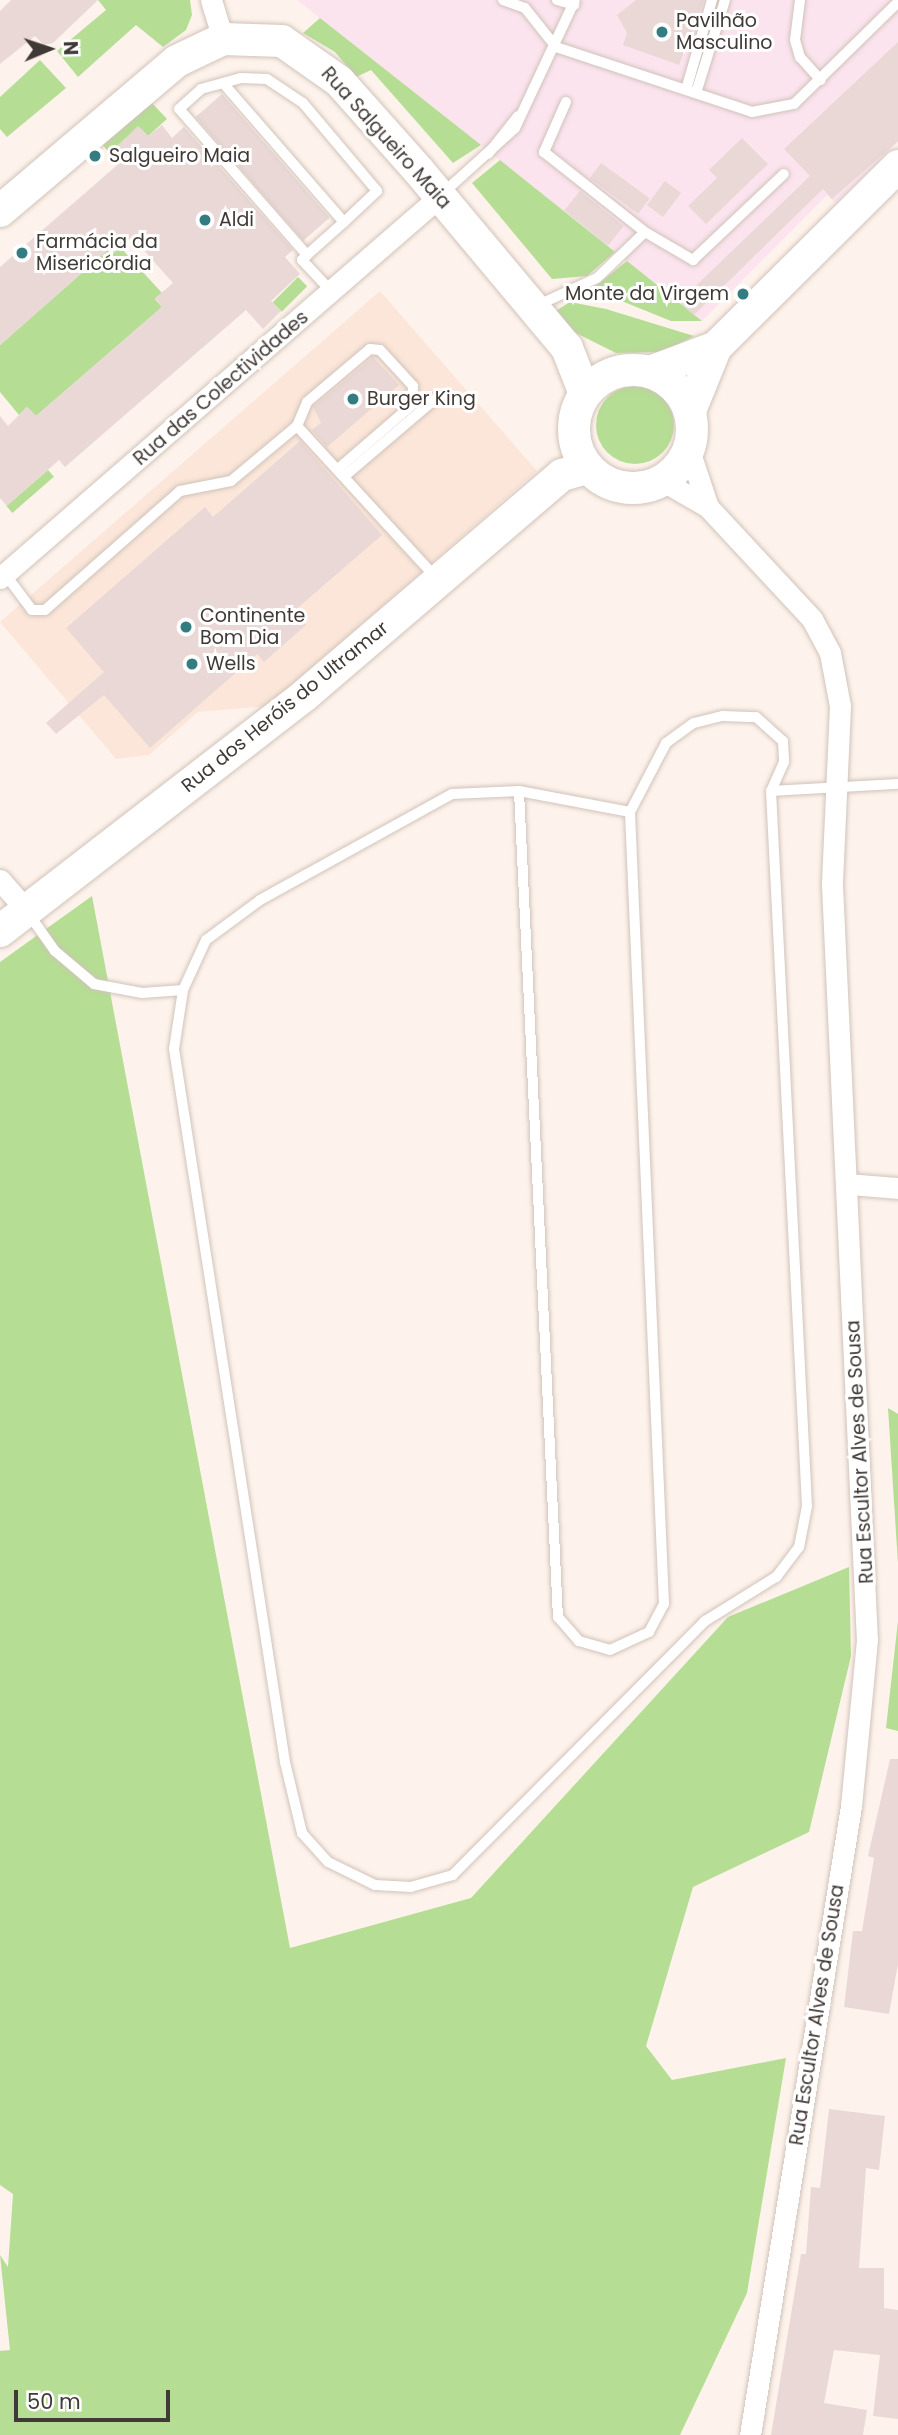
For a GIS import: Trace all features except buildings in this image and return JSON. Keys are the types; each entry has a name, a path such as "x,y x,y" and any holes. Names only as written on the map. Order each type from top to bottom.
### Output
{"main road":[{"name":"Rua Salgueiro Maia","path":"0,211 177,61 223,38 282,41 312,58 440,196 567,348 585,394"},
{"path":"716,347 635,371 585,394 575,418 575,463 629,489 663,481 689,450 690,411 716,347 898,166"},
{"name":"Rua Salgueiro Maia","path":"567,348 635,371"},
{"path":"635,371 674,387 690,411"},
{"name":"Rua dos Heróis do Ultramar","path":"0,931 305,695 575,463"}],"street":[{"path":"211,0 223,38"},
{"name":"Rua das Colectividades","path":"2,576 440,196"},
{"name":"Rua Escultor Alves de Sousa","path":"689,450 708,507"},
{"name":"Rua Escultor Alves de Sousa","path":"663,481 708,507 789,589 830,653 840,706 833,788 866,1595 864,1694 750,2435"},
{"path":"0,880 27,911"},
{"path":"848,1184 898,1188"}],"lane":[{"path":"503,0 526,8 556,47 752,112 774,111 821,80 898,2"},
{"path":"440,196 488,154 518,116 556,47 574,2 557,0"},
{"path":"691,91 712,0"},
{"path":"691,91 725,0"},
{"path":"800,0 797,49 821,80"},
{"path":"307,255 179,108 201,89 223,83 267,79 303,103 377,191 302,260 332,292"},
{"path":"223,83 344,222"},
{"path":"566,102 544,152 645,232 693,260 784,174"},
{"path":"533,307 597,278 645,232"},
{"path":"2,576 32,610 45,610 180,491 231,481 297,426 307,402 370,349 380,350 413,386 412,405 342,471"},
{"path":"342,471 436,398"},
{"path":"297,426 342,471 438,580"},
{"path":"519,791 553,1603 579,1641 610,1650 649,1632 665,1590 630,812 666,743 694,723 723,716 756,717 783,741 783,762 771,791 807,1506 799,1547 776,1577 705,1621 463,1866 411,1887 375,1885 328,1862 302,1833 285,1762 174,1049 183,990 206,940 271,893 452,794 519,791 630,812"},
{"path":"771,791 898,783"},
{"path":"27,911 55,951 94,984 142,993 183,990"}],"shaded area":[{"path":"297,0 898,0 898,142 835,203 827,195 702,321"},
{"path":"380,291 537,471 268,706 198,712 149,755 116,759 0,622"}],"green space":[{"path":"98,0 190,0 192,15 186,30 163,47 136,25 78,77 57,51 106,10"},
{"path":"320,18 481,145 453,163 371,70 356,77 335,52 303,33"},
{"path":"40,60 66,88 7,137 0,129 0,97"},
{"path":"152,103 167,119 148,136 139,127 114,149 123,160 118,164 102,144"},
{"path":"500,160 615,252 587,276 552,279 472,183"},
{"path":"120,247 162,293 155,299 162,307 36,416 27,407 19,415 0,392 0,345 109,249"},
{"path":"627,261 702,321 671,321 592,289"},
{"path":"298,277 307,286 282,312 273,302"},
{"path":"570,302 606,309 694,336 664,352 616,353 570,330 554,312"},
{"path":"635,386 650,389 662,398 671,410 674,425 671,440 662,452 650,461 635,464 620,461 608,452 599,440 596,425 599,410 608,398 620,389"},
{"path":"48,470 54,477 12,513 6,506"},
{"path":"92,896 290,1948 471,1898 728,1617 849,1567 851,1656 809,1832 693,1887 646,2046 672,2080 786,2058 747,2293 680,2435 0,2435 0,2351 10,2350 0,2255 8,2267 13,2194 0,2185 0,962"},
{"path":"888,1408 898,1414 898,1564"},
{"path":"898,1621 898,1731 886,1728"}],"place":[{"name":"Pavilhão Masculino","path":"662,32"},
{"name":"Salgueiro Maia","path":"95,156"},
{"name":"Aldi","path":"205,220"},
{"name":"Farmácia da Misericórdia","path":"22,253"},
{"name":"Monte da Virgem","path":"743,294"},
{"name":"Burger King","path":"353,399"},
{"name":"Continente Bom Dia","path":"186,627"},
{"name":"Wells","path":"192,664"}]}
